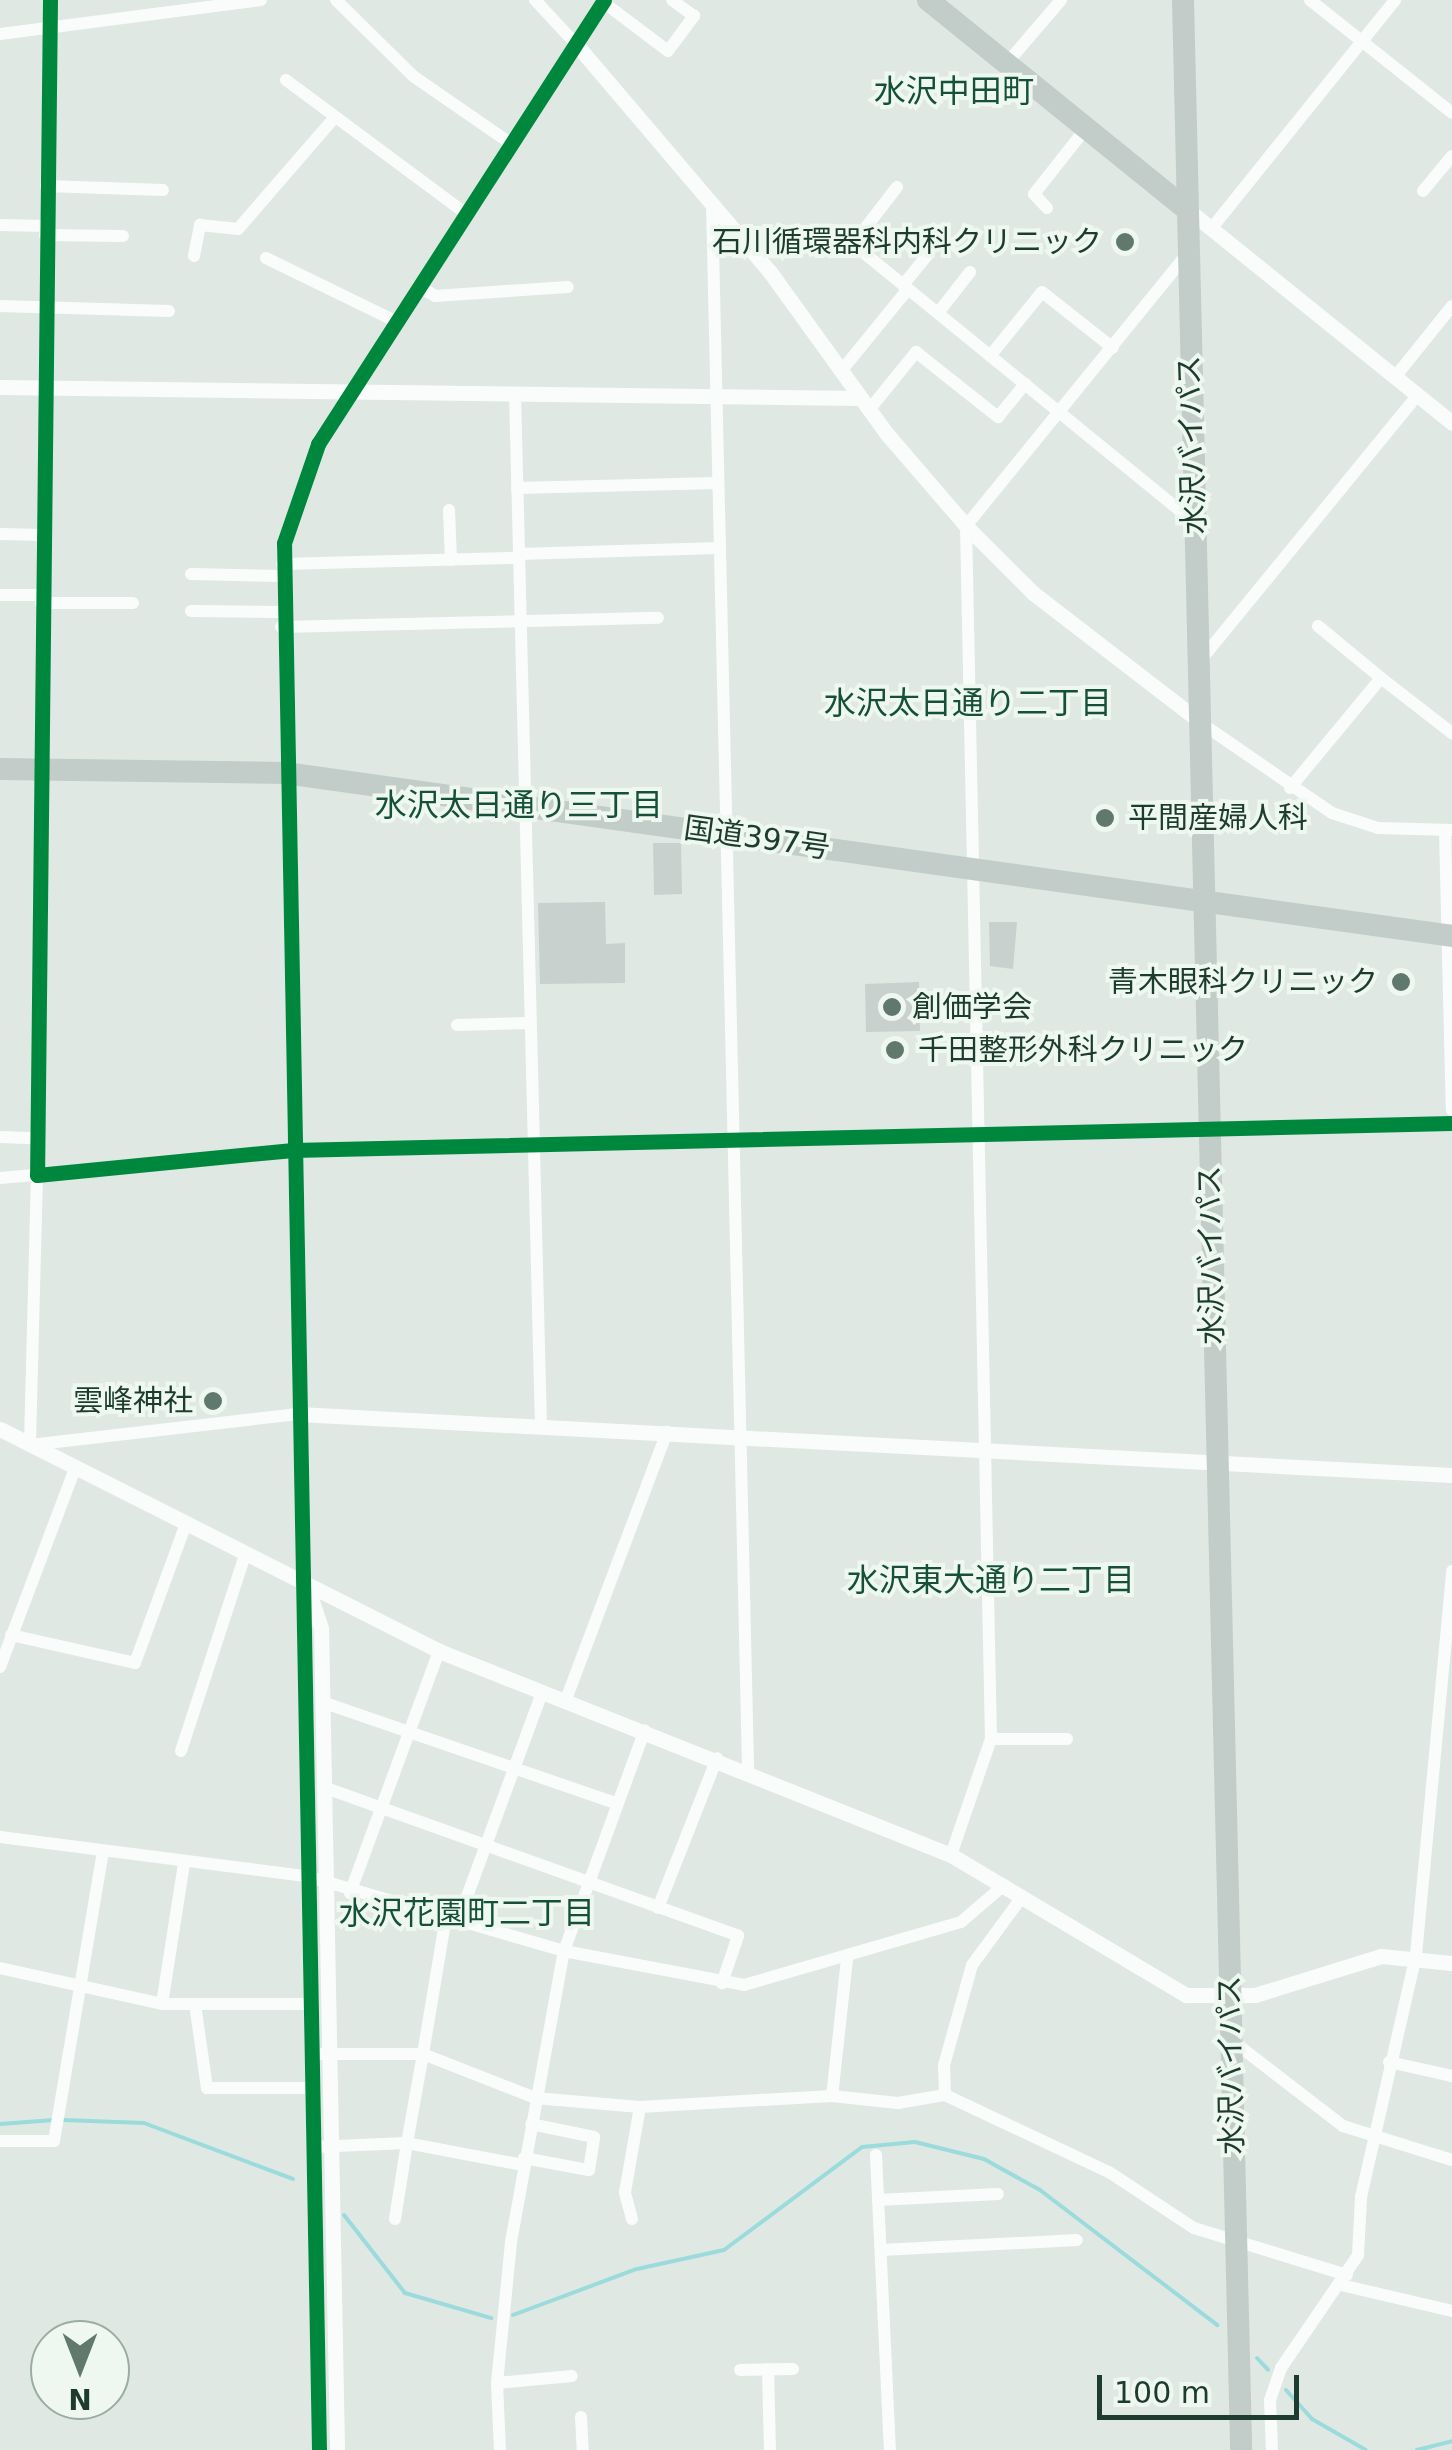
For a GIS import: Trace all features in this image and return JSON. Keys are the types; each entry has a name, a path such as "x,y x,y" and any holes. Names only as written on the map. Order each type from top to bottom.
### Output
{"highway":[{"name":"水沢バイパス","path":"1184,0 1185,256 1195,523 1242,2450"},
{"path":"931,1 1184,207"},
{"name":"国道397号","path":"0,769 285,773 1449,936"}],"street":[{"path":"30,1445 37,1174 34,1138 50,0"},
{"path":"0,34 178,4 260,0"},
{"path":"336,0 412,76 510,143"},
{"path":"535,0 712,203 865,404 966,526 1032,593 1290,788 1378,828 1448,831 1452,1110"},
{"path":"319,2450 322,2146 312,2088 320,2054 310,2004 298,1633 306,1586 298,1414 282,570 294,497 350,390 575,43 604,1 668,50 694,16 672,0"},
{"path":"1007,64 1061,0"},
{"path":"1310,0 1452,113"},
{"path":"1211,229 1395,0"},
{"path":"286,80 466,213"},
{"path":"194,256 200,225 238,229 336,117"},
{"path":"1047,208 1034,194 1087,127"},
{"path":"1423,191 1452,156"},
{"path":"46,186 163,190"},
{"path":"897,187 853,244 1195,523"},
{"path":"712,203 748,1770"},
{"path":"1184,207 1452,423"},
{"path":"0,225 123,236"},
{"path":"842,370 929,252"},
{"path":"951,1855 991,1739 966,526 1185,256"},
{"path":"266,258 396,321"},
{"path":"938,313 970,272"},
{"path":"418,286 436,296 568,287"},
{"path":"990,356 1042,292 1113,348"},
{"path":"0,306 169,311"},
{"path":"1395,377 1452,306"},
{"path":"0,387 716,395 865,404 916,352 998,416 1025,384"},
{"path":"515,393 541,1426"},
{"path":"1198,663 1418,395"},
{"path":"517,488 718,483"},
{"path":"449,510 451,560"},
{"path":"0,534 42,535"},
{"path":"191,574 719,548"},
{"path":"0,595 133,603"},
{"path":"191,611 281,619 658,618"},
{"path":"1318,626 1452,733"},
{"path":"1290,788 1381,678"},
{"path":"457,1026 530,1023"},
{"path":"0,1178 293,1150 1452,1122"},
{"path":"0,1137 34,1138"},
{"path":"30,1445 298,1414 1452,1476"},
{"path":"0,1430 438,1651 718,1758 951,1855 1186,1995 1229,1998 1346,1962 1416,1955 1452,1963"},
{"path":"565,1702 667,1432"},
{"path":"0,1667 75,1468"},
{"path":"11,1635 136,1663 186,1526"},
{"path":"181,1751 245,1555"},
{"path":"1272,2450 1270,2400 1281,2368 1358,2255 1360,2197 1416,1955 1452,1571"},
{"path":"306,1586 321,1628 325,1884 320,2054 337,2450"},
{"path":"350,1893 438,1651"},
{"path":"395,2219 423,2054 452,1918 485,1846 542,1693"},
{"path":"322,1702 411,1729 616,1803"},
{"path":"500,2450 497,2382 524,2162 564,1952 645,1730"},
{"path":"991,1739 1067,1739"},
{"path":"658,1908 718,1758"},
{"path":"323,1787 738,1936 722,1983"},
{"path":"0,1837 306,1876 350,1893 452,1918 564,1952 722,1983 847,1959 961,1922 1004,1885"},
{"path":"0,2140 54,2141 102,1852"},
{"path":"162,2004 184,1863"},
{"path":"945,2095 944,2066 972,1964 1022,1897"},
{"path":"832,2096 847,1959"},
{"path":"0,1968 162,2004 310,2004"},
{"path":"195,2004 207,2088 312,2088"},
{"path":"1230,2039 1343,2126 1376,2141 1452,2160"},
{"path":"320,2054 423,2054 535,2098 640,2107 832,2096 898,2103 945,2095 1109,2172 1194,2228 1344,2280 1452,2311"},
{"path":"1390,2062 1452,2076"},
{"path":"632,2220 625,2192 640,2107"},
{"path":"322,2146 407,2143 590,2170 594,2137 531,2124"},
{"path":"876,2155 890,2450"},
{"path":"878,2200 998,2194"},
{"path":"881,2250 1077,2240"},
{"path":"768,2369 770,2450"},
{"path":"740,2370 793,2369"},
{"path":"497,2382 572,2376"},
{"path":"580,2417 583,2450"}],"building":[{"path":"653,843 681,843 682,894 654,895"},
{"path":"605,902 606,944 625,943 625,983 540,984 538,903"},
{"path":"989,922 1017,922 1013,969 990,966"},
{"name":"創価学会","path":"919,982 920,1031 866,1032 865,984"}],"waterway":[{"path":"0,2124 54,2120"},
{"path":"63,2120 144,2123 293,2179"},
{"path":"513,2315 637,2269 724,2250 862,2147 915,2142 984,2159 1040,2190 1217,2325"},
{"path":"344,2215 405,2293 491,2318"},
{"path":"1257,2358 1268,2370"},
{"path":"1286,2390 1312,2419 1366,2450"},
{"path":"1417,2450 1452,2441"}],"cycle path":[{"path":"50,0 37,1175 293,1150 1452,1123"},
{"path":"319,2450 284,543 318,444 604,0"}],"place":[{"name":"石川循環器科内科クリニック","path":"1125,242"},
{"name":"平間産婦人科","path":"1105,818"},
{"name":"青木眼科クリニック","path":"1401,982"},
{"name":"創価学会","path":"892,1007"},
{"name":"千田整形外科クリニック","path":"895,1050"},
{"name":"雲峰神社","path":"213,1401"}],"district":[{"name":"水沢中田町","path":"954,91"},
{"name":"水沢太日通り二丁目","path":"968,703"},
{"name":"水沢太日通り三丁目","path":"519,805"},
{"name":"水沢東大通り二丁目","path":"991,1580"},
{"name":"水沢花園町二丁目","path":"467,1913"}]}
